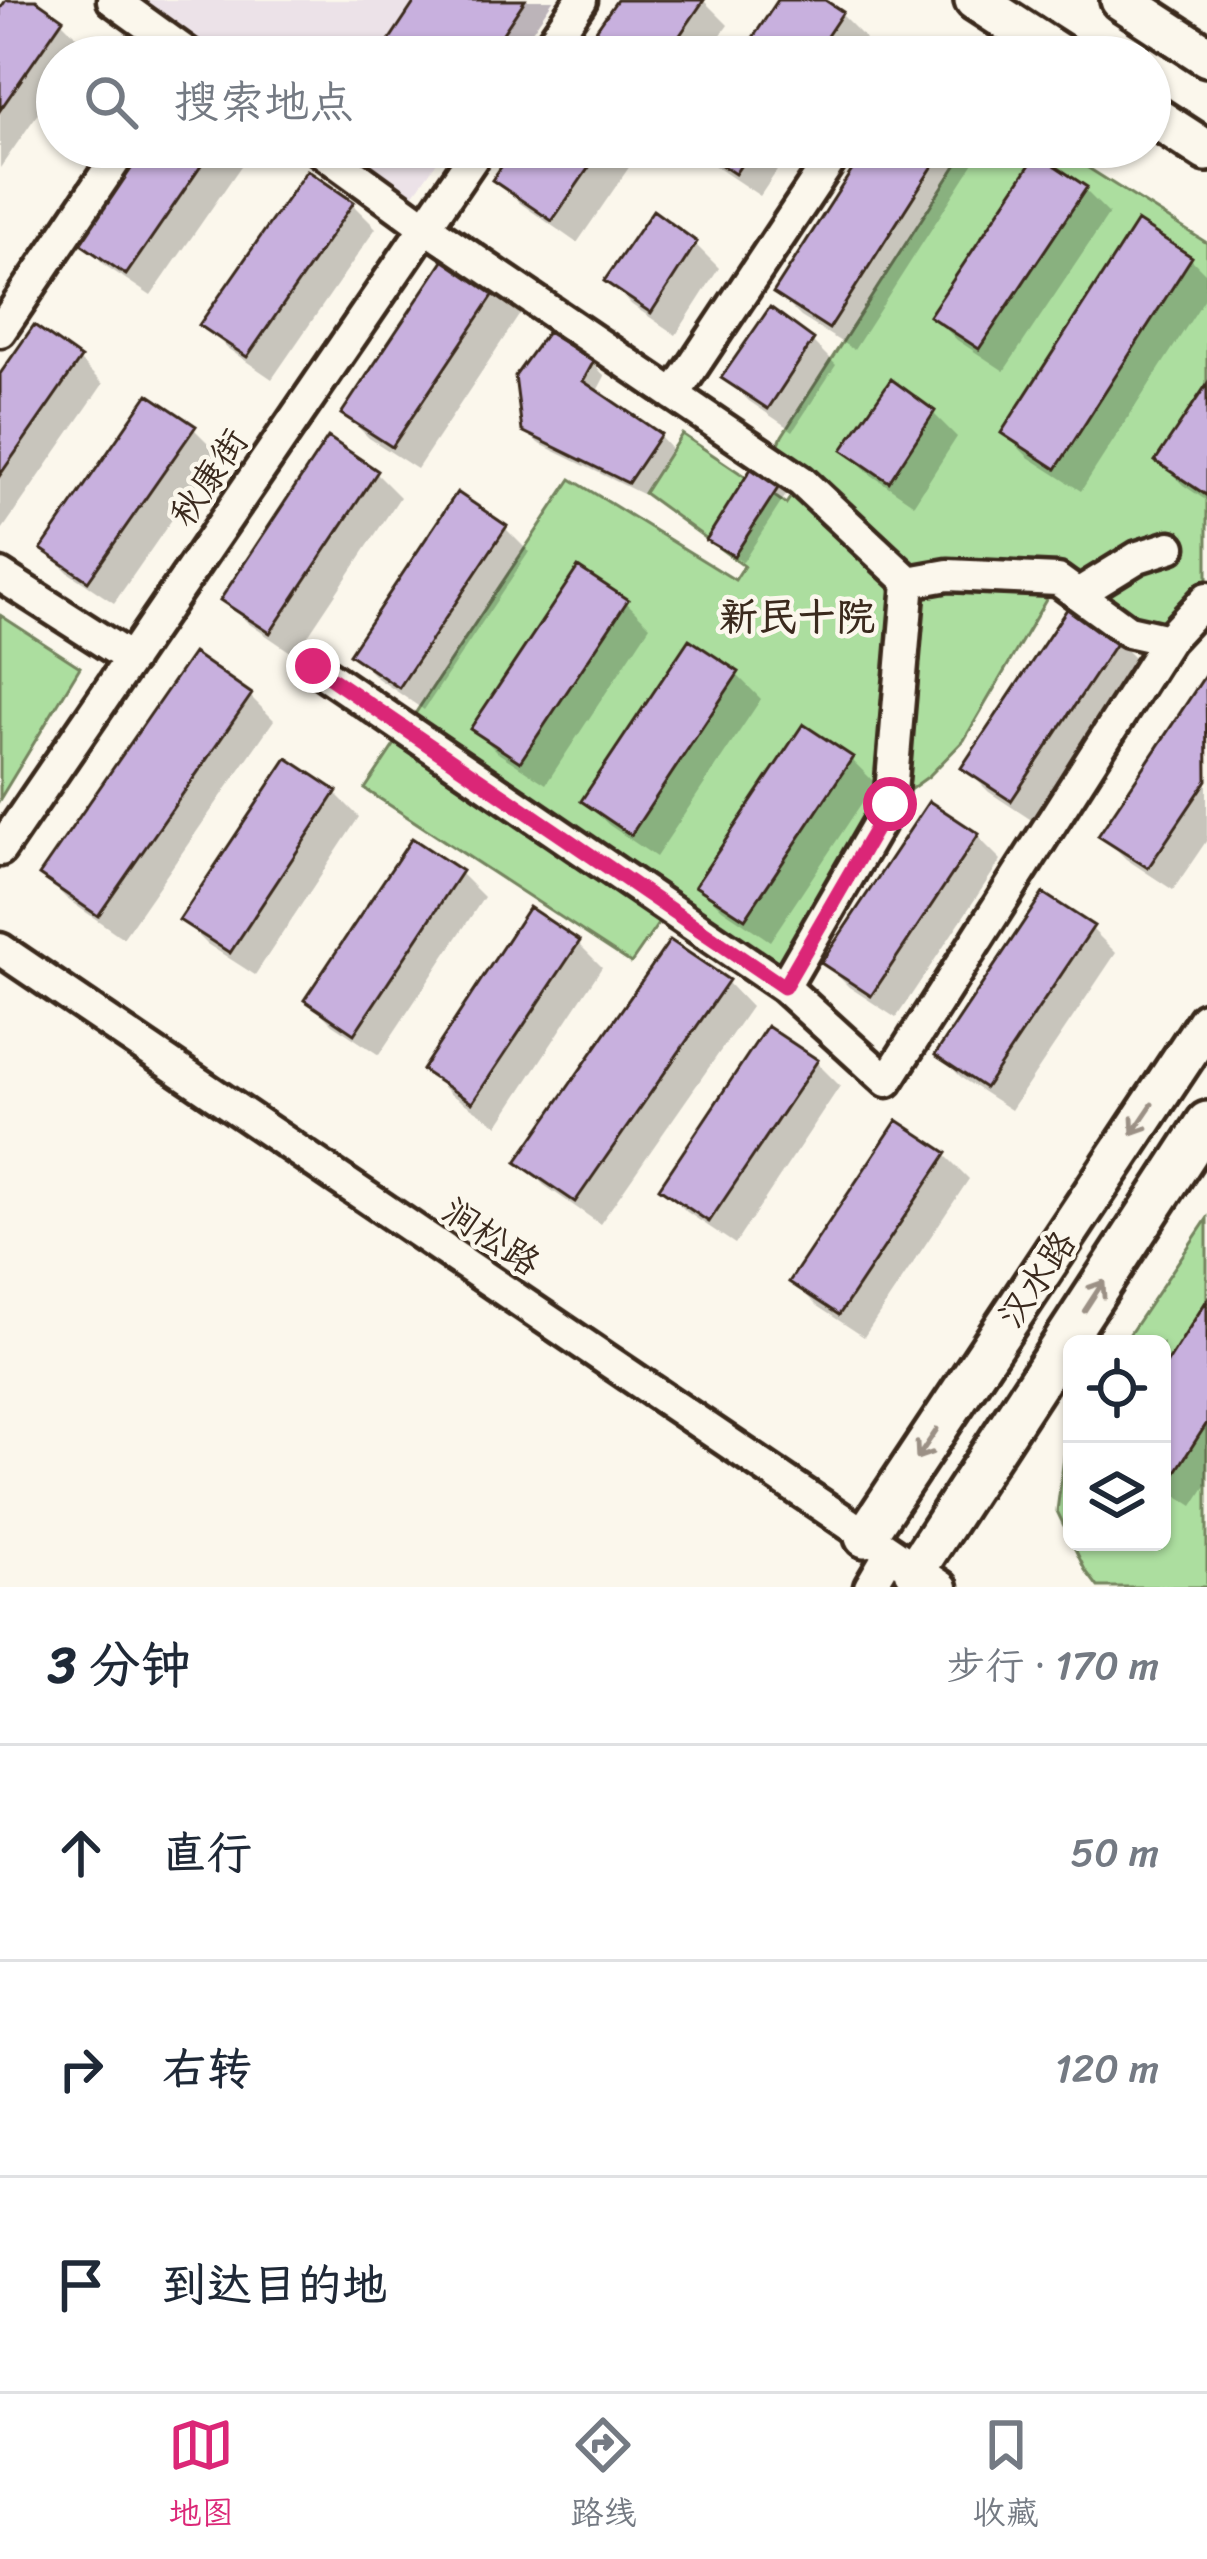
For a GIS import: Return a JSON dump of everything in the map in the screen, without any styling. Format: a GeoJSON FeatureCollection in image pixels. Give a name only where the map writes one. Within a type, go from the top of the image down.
{"type":"FeatureCollection","features":[{"type":"Feature","properties":{"kind":"main road"},"geometry":{"type":"LineString","coordinates":[[975,0],[1031,36]]}},
{"type":"Feature","properties":{"kind":"main road"},"geometry":{"type":"LineString","coordinates":[[1121,0],[1207,56]]}},
{"type":"Feature","properties":{"kind":"main road"},"geometry":{"type":"LineString","coordinates":[[1171,127],[1207,151]]}},
{"type":"Feature","properties":{"kind":"main road","name":"汉水路"},"geometry":{"type":"LineString","coordinates":[[903,1562],[1207,1022]]}},
{"type":"Feature","properties":{"kind":"main road","name":"汉水路"},"geometry":{"type":"LineString","coordinates":[[903,1562],[1207,1121]]}},
{"type":"Feature","properties":{"kind":"street"},"geometry":{"type":"LineString","coordinates":[[113,0],[161,36]]}},
{"type":"Feature","properties":{"kind":"street"},"geometry":{"type":"LineString","coordinates":[[556,36],[581,0]]}},
{"type":"Feature","properties":{"kind":"street"},"geometry":{"type":"LineString","coordinates":[[0,331],[110,168]]}},
{"type":"Feature","properties":{"kind":"street"},"geometry":{"type":"LineString","coordinates":[[345,168],[802,481],[909,582]]}},
{"type":"Feature","properties":{"kind":"street","name":"秋康街"},"geometry":{"type":"LineString","coordinates":[[0,850],[467,168]]}},
{"type":"Feature","properties":{"kind":"street"},"geometry":{"type":"LineString","coordinates":[[674,395],[825,168]]}},
{"type":"Feature","properties":{"kind":"street"},"geometry":{"type":"LineString","coordinates":[[1078,594],[1138,556],[1170,547]]}},
{"type":"Feature","properties":{"kind":"street"},"geometry":{"type":"LineString","coordinates":[[0,575],[131,659]]}},
{"type":"Feature","properties":{"kind":"street"},"geometry":{"type":"LineString","coordinates":[[909,582],[948,575],[1058,580],[1128,631],[1168,640]]}},
{"type":"Feature","properties":{"kind":"street"},"geometry":{"type":"LineString","coordinates":[[784,987],[890,804],[909,582]]}},
{"type":"Feature","properties":{"kind":"street"},"geometry":{"type":"LineString","coordinates":[[313,666],[784,987],[887,1082],[1168,640],[1207,598]]}},
{"type":"Feature","properties":{"kind":"street","name":"涧松路"},"geometry":{"type":"LineString","coordinates":[[0,949],[903,1562]]}},
{"type":"Feature","properties":{"kind":"street"},"geometry":{"type":"LineString","coordinates":[[870,1587],[903,1562]]}},
{"type":"Feature","properties":{"kind":"shaded area"},"geometry":{"type":"Polygon","coordinates":[[[137,0],[554,0],[528,36],[172,36],[137,0]]]}},
{"type":"Feature","properties":{"kind":"shaded area"},"geometry":{"type":"Polygon","coordinates":[[[345,168],[433,168],[402,210],[345,168]]]}},
{"type":"Feature","properties":{"kind":"green space"},"geometry":{"type":"Polygon","coordinates":[[[954,168],[1088,168],[1207,243],[1207,598],[1168,640],[1057,581],[964,740],[929,776],[890,804],[784,987],[669,908],[631,963],[365,789],[571,479],[735,580],[744,566],[644,493],[682,434],[786,504],[801,481],[772,461],[782,436],[954,168]]]}},
{"type":"Feature","properties":{"kind":"green space"},"geometry":{"type":"Polygon","coordinates":[[[0,615],[80,667],[0,799],[0,615]]]}},
{"type":"Feature","properties":{"kind":"green space"},"geometry":{"type":"Polygon","coordinates":[[[1207,1219],[1207,1587],[1098,1587],[1076,1551],[1171,1551],[1171,1335],[1129,1335],[1207,1219]]]}},
{"type":"Feature","properties":{"kind":"green space"},"geometry":{"type":"Polygon","coordinates":[[[1063,1465],[1063,1524],[1057,1511],[1063,1465]]]}},
{"type":"Feature","properties":{"kind":"building"},"geometry":{"type":"Polygon","coordinates":[[[6,0],[36,0],[63,19],[51,36],[36,36],[36,58],[0,110],[0,9],[6,0]]]}},
{"type":"Feature","properties":{"kind":"building"},"geometry":{"type":"Polygon","coordinates":[[[416,0],[525,0],[501,36],[392,36],[416,0]]]}},
{"type":"Feature","properties":{"kind":"building"},"geometry":{"type":"Polygon","coordinates":[[[617,0],[704,0],[679,36],[592,36],[617,0]]]}},
{"type":"Feature","properties":{"kind":"building"},"geometry":{"type":"Polygon","coordinates":[[[778,0],[825,0],[843,12],[827,36],[754,36],[778,0]]]}},
{"type":"Feature","properties":{"kind":"building"},"geometry":{"type":"Polygon","coordinates":[[[130,168],[200,168],[126,275],[78,242],[130,168]]]}},
{"type":"Feature","properties":{"kind":"building"},"geometry":{"type":"Polygon","coordinates":[[[500,168],[589,168],[552,221],[492,180],[500,168]]]}},
{"type":"Feature","properties":{"kind":"building"},"geometry":{"type":"Polygon","coordinates":[[[853,168],[932,168],[829,329],[773,293],[853,168]]]}},
{"type":"Feature","properties":{"kind":"building"},"geometry":{"type":"Polygon","coordinates":[[[1028,168],[1058,168],[1087,187],[979,349],[929,316],[1028,168]]]}},
{"type":"Feature","properties":{"kind":"building"},"geometry":{"type":"Polygon","coordinates":[[[307,170],[354,202],[247,357],[199,325],[307,170]]]}},
{"type":"Feature","properties":{"kind":"building"},"geometry":{"type":"Polygon","coordinates":[[[653,210],[697,242],[651,313],[604,281],[653,210]]]}},
{"type":"Feature","properties":{"kind":"building"},"geometry":{"type":"Polygon","coordinates":[[[1137,221],[1192,257],[1056,469],[1001,433],[1137,221]]]}},
{"type":"Feature","properties":{"kind":"building"},"geometry":{"type":"Polygon","coordinates":[[[449,252],[500,285],[392,447],[341,414],[449,252]]]}},
{"type":"Feature","properties":{"kind":"building"},"geometry":{"type":"Polygon","coordinates":[[[770,307],[814,339],[768,409],[721,378],[770,307]]]}},
{"type":"Feature","properties":{"kind":"building"},"geometry":{"type":"Polygon","coordinates":[[[34,325],[81,358],[0,475],[0,374],[34,325]]]}},
{"type":"Feature","properties":{"kind":"building"},"geometry":{"type":"Polygon","coordinates":[[[547,332],[594,361],[583,381],[661,434],[628,483],[522,431],[515,376],[547,332]]]}},
{"type":"Feature","properties":{"kind":"building"},"geometry":{"type":"Polygon","coordinates":[[[891,379],[935,411],[889,482],[842,450],[891,379]]]}},
{"type":"Feature","properties":{"kind":"building"},"geometry":{"type":"Polygon","coordinates":[[[1207,384],[1207,493],[1206,495],[1155,461],[1207,384]]]}},
{"type":"Feature","properties":{"kind":"building"},"geometry":{"type":"Polygon","coordinates":[[[148,394],[196,426],[88,581],[41,549],[148,394]]]}},
{"type":"Feature","properties":{"kind":"building"},"geometry":{"type":"Polygon","coordinates":[[[328,437],[378,471],[270,633],[220,600],[328,437]]]}},
{"type":"Feature","properties":{"kind":"building"},"geometry":{"type":"Polygon","coordinates":[[[754,464],[782,482],[734,556],[706,540],[754,464]]]}},
{"type":"Feature","properties":{"kind":"building"},"geometry":{"type":"Polygon","coordinates":[[[457,492],[507,526],[399,688],[349,654],[457,492]]]}},
{"type":"Feature","properties":{"kind":"building"},"geometry":{"type":"Polygon","coordinates":[[[578,567],[628,600],[520,762],[470,729],[578,567]]]}},
{"type":"Feature","properties":{"kind":"building"},"geometry":{"type":"Polygon","coordinates":[[[1069,606],[1119,639],[1011,801],[961,768],[1069,606]]]}},
{"type":"Feature","properties":{"kind":"building"},"geometry":{"type":"Polygon","coordinates":[[[689,639],[739,672],[631,835],[581,801],[689,639]]]}},
{"type":"Feature","properties":{"kind":"building"},"geometry":{"type":"Polygon","coordinates":[[[193,653],[252,694],[98,916],[39,875],[193,653]]]}},
{"type":"Feature","properties":{"kind":"building"},"geometry":{"type":"Polygon","coordinates":[[[1206,674],[1207,780],[1148,868],[1098,836],[1206,674]]]}},
{"type":"Feature","properties":{"kind":"building"},"geometry":{"type":"Polygon","coordinates":[[[803,724],[853,757],[745,919],[695,886],[803,724]]]}},
{"type":"Feature","properties":{"kind":"building"},"geometry":{"type":"Polygon","coordinates":[[[287,758],[337,791],[230,953],[179,920],[287,758]]]}},
{"type":"Feature","properties":{"kind":"building"},"geometry":{"type":"Polygon","coordinates":[[[929,801],[979,834],[871,996],[821,963],[929,801]]]}},
{"type":"Feature","properties":{"kind":"building"},"geometry":{"type":"Polygon","coordinates":[[[412,838],[462,871],[354,1034],[304,1000],[412,838]]]}},
{"type":"Feature","properties":{"kind":"building"},"geometry":{"type":"Polygon","coordinates":[[[1043,893],[1094,926],[985,1088],[935,1055],[1043,893]]]}},
{"type":"Feature","properties":{"kind":"building"},"geometry":{"type":"Polygon","coordinates":[[[529,907],[580,941],[472,1103],[422,1070],[529,907]]]}},
{"type":"Feature","properties":{"kind":"building"},"geometry":{"type":"Polygon","coordinates":[[[670,940],[729,980],[575,1202],[516,1162],[670,940]]]}},
{"type":"Feature","properties":{"kind":"building"},"geometry":{"type":"Polygon","coordinates":[[[767,1026],[818,1060],[709,1222],[659,1188],[767,1026]]]}},
{"type":"Feature","properties":{"kind":"building"},"geometry":{"type":"Polygon","coordinates":[[[897,1120],[947,1153],[839,1315],[789,1282],[897,1120]]]}},
{"type":"Feature","properties":{"kind":"building"},"geometry":{"type":"Polygon","coordinates":[[[1207,1300],[1207,1423],[1171,1479],[1171,1443],[1171,1357],[1207,1300]]]}},
{"type":"Feature","properties":{"kind":"district","name":"新民十院"},"geometry":{"type":"Point","coordinates":[797,616]}},
{"type":"Feature","properties":{"kind":"route"},"geometry":{"type":"LineString","coordinates":[[313,666],[784,987],[890,804]]}}]}
